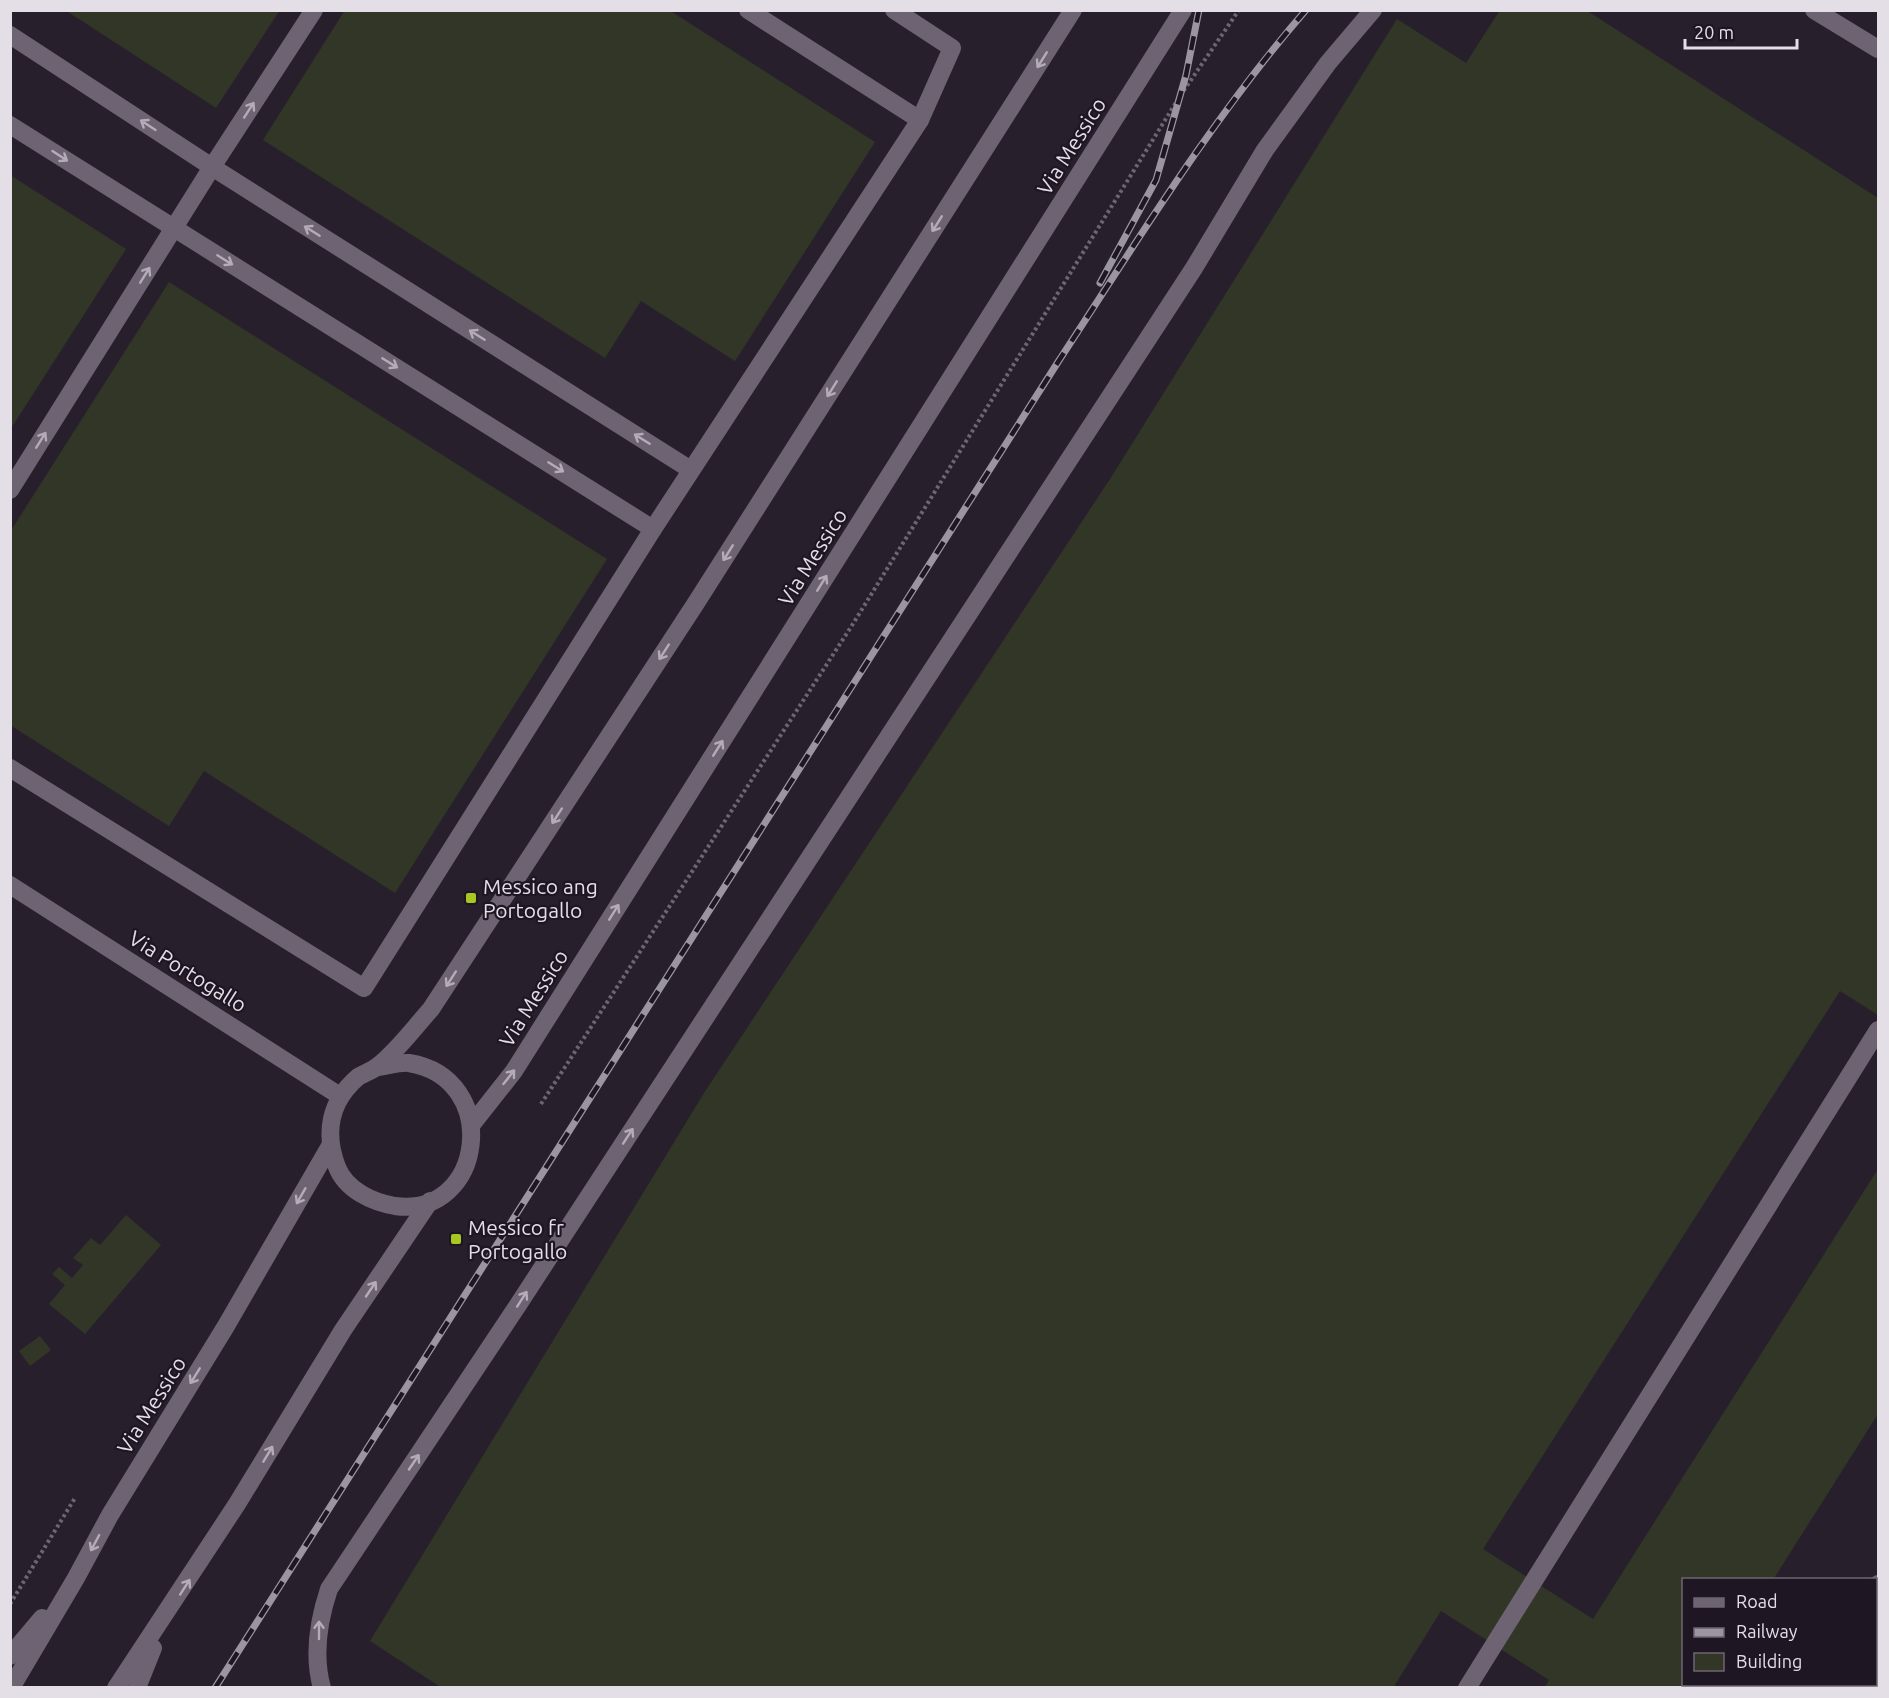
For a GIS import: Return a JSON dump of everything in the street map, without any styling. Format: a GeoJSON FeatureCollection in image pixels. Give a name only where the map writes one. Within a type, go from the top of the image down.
{"type":"FeatureCollection","features":[{"type":"Feature","properties":{"kind":"street"},"geometry":{"type":"LineString","coordinates":[[10,490],[212,167],[314,10]]}},
{"type":"Feature","properties":{"kind":"street"},"geometry":{"type":"LineString","coordinates":[[748,10],[920,120]]}},
{"type":"Feature","properties":{"kind":"street"},"geometry":{"type":"LineString","coordinates":[[10,768],[364,988],[653,529],[920,120],[952,48],[894,10]]}},
{"type":"Feature","properties":{"kind":"street","name":"Via Messico"},"geometry":{"type":"LineString","coordinates":[[378,1067],[431,1009],[696,603],[1073,10]]}},
{"type":"Feature","properties":{"kind":"street","name":"Via Messico"},"geometry":{"type":"LineString","coordinates":[[473,1123],[514,1071],[1183,10]]}},
{"type":"Feature","properties":{"kind":"street"},"geometry":{"type":"LineString","coordinates":[[322,1688],[319,1676],[320,1617],[329,1589],[525,1295],[1194,268],[1264,150],[1328,63],[1373,10]]}},
{"type":"Feature","properties":{"kind":"street"},"geometry":{"type":"LineString","coordinates":[[1814,10],[1878,49]]}},
{"type":"Feature","properties":{"kind":"street"},"geometry":{"type":"LineString","coordinates":[[10,35],[212,167],[691,470]]}},
{"type":"Feature","properties":{"kind":"street"},"geometry":{"type":"LineString","coordinates":[[10,125],[653,529]]}},
{"type":"Feature","properties":{"kind":"street","name":"Via Portogallo"},"geometry":{"type":"LineString","coordinates":[[10,885],[340,1096]]}},
{"type":"Feature","properties":{"kind":"street"},"geometry":{"type":"LineString","coordinates":[[1467,1688],[1878,1030]]}},
{"type":"Feature","properties":{"kind":"street","name":"Via Messico"},"geometry":{"type":"LineString","coordinates":[[408,1063],[438,1073],[461,1094],[473,1123],[473,1142],[469,1161],[460,1177],[446,1192],[430,1202],[404,1207],[378,1203],[355,1191],[339,1171],[330,1146],[331,1117],[340,1096],[359,1076],[378,1067],[408,1063]]}},
{"type":"Feature","properties":{"kind":"street","name":"Via Messico"},"geometry":{"type":"LineString","coordinates":[[11,1688],[110,1515],[226,1326],[330,1146]]}},
{"type":"Feature","properties":{"kind":"street","name":"Via Messico"},"geometry":{"type":"LineString","coordinates":[[116,1688],[168,1614],[343,1330],[430,1202]]}},
{"type":"Feature","properties":{"kind":"street"},"geometry":{"type":"LineString","coordinates":[[10,1656],[76,1578]]}},
{"type":"Feature","properties":{"kind":"street"},"geometry":{"type":"LineString","coordinates":[[136,1688],[168,1614]]}},
{"type":"Feature","properties":{"kind":"path"},"geometry":{"type":"LineString","coordinates":[[541,1104],[850,627],[1180,96],[1239,10]]}},
{"type":"Feature","properties":{"kind":"path"},"geometry":{"type":"LineString","coordinates":[[10,1604],[75,1498]]}},
{"type":"Feature","properties":{"kind":"building"},"geometry":{"type":"Polygon","coordinates":[[[65,10],[280,10],[216,108],[65,10]]]}},
{"type":"Feature","properties":{"kind":"building"},"geometry":{"type":"Polygon","coordinates":[[[345,10],[669,10],[875,142],[735,361],[641,301],[605,358],[263,140],[345,10]]]}},
{"type":"Feature","properties":{"kind":"building"},"geometry":{"type":"Polygon","coordinates":[[[1500,10],[1586,10],[1878,198],[1878,1015],[1840,991],[1483,1549],[1593,1619],[1878,1169],[1878,1414],[1774,1578],[1682,1578],[1682,1686],[1706,1686],[1705,1688],[1544,1688],[1549,1680],[1441,1611],[1393,1688],[442,1688],[370,1641],[704,1093],[1110,479],[1397,19],[1466,63],[1500,10]]]}},
{"type":"Feature","properties":{"kind":"building"},"geometry":{"type":"Polygon","coordinates":[[[10,175],[126,249],[10,430],[10,175]]]}},
{"type":"Feature","properties":{"kind":"building"},"geometry":{"type":"Polygon","coordinates":[[[169,282],[607,559],[395,893],[204,771],[169,826],[10,725],[10,532],[169,282]]]}},
{"type":"Feature","properties":{"kind":"building"},"geometry":{"type":"Polygon","coordinates":[[[126,1215],[161,1245],[85,1334],[49,1304],[65,1285],[52,1274],[59,1267],[72,1278],[83,1265],[73,1258],[91,1238],[100,1245],[126,1215]]]}},
{"type":"Feature","properties":{"kind":"building"},"geometry":{"type":"Polygon","coordinates":[[[40,1336],[51,1350],[30,1366],[19,1351],[40,1336]]]}},
{"type":"Feature","properties":{"kind":"railway"},"geometry":{"type":"LineString","coordinates":[[1100,283],[1156,180],[1186,75],[1199,10]]}},
{"type":"Feature","properties":{"kind":"railway"},"geometry":{"type":"LineString","coordinates":[[215,1688],[1116,272],[1207,137],[1306,10]]}},
{"type":"Feature","properties":{"kind":"place","name":"Messico ang Portogallo"},"geometry":{"type":"Point","coordinates":[471,898]}},
{"type":"Feature","properties":{"kind":"place","name":"Messico fr Portogallo"},"geometry":{"type":"Point","coordinates":[456,1239]}}]}
